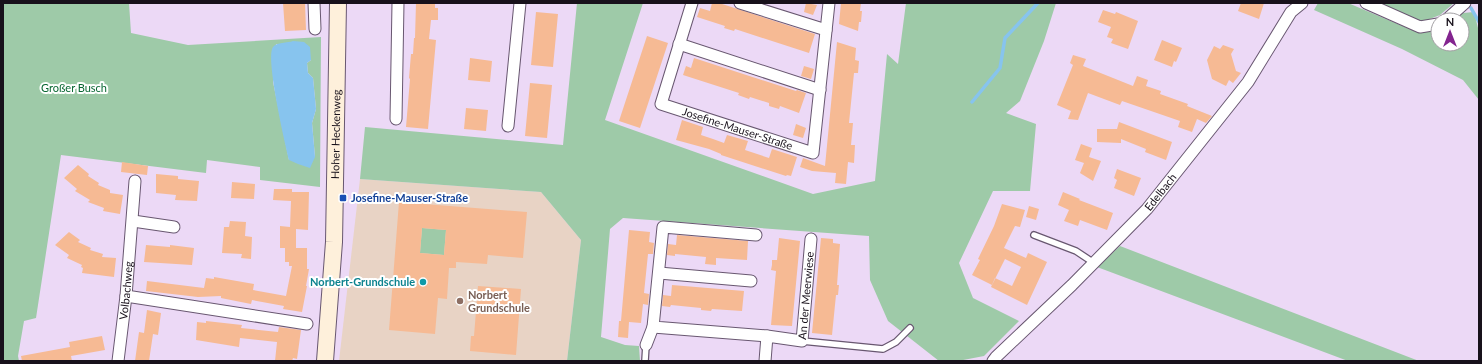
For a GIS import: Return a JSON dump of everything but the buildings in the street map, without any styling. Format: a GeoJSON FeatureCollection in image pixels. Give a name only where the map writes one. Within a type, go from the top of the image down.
{"type":"FeatureCollection","features":[{"type":"Feature","properties":{"kind":"street"},"geometry":{"type":"LineString","coordinates":[[314,3],[315,28]]}},
{"type":"Feature","properties":{"kind":"street","name":"Hoher Heckenweg"},"geometry":{"type":"LineString","coordinates":[[325,361],[334,234],[338,3]]}},
{"type":"Feature","properties":{"kind":"street"},"geometry":{"type":"LineString","coordinates":[[396,119],[398,3]]}},
{"type":"Feature","properties":{"kind":"street"},"geometry":{"type":"LineString","coordinates":[[508,126],[520,3]]}},
{"type":"Feature","properties":{"kind":"street","name":"Josefine-Mauser-Straße"},"geometry":{"type":"LineString","coordinates":[[692,3],[661,104],[813,153],[829,3]]}},
{"type":"Feature","properties":{"kind":"street"},"geometry":{"type":"LineString","coordinates":[[740,3],[826,30]]}},
{"type":"Feature","properties":{"kind":"street","name":"Edelbach"},"geometry":{"type":"LineString","coordinates":[[993,361],[1094,263],[1147,209],[1248,82],[1291,12],[1302,3]]}},
{"type":"Feature","properties":{"kind":"street"},"geometry":{"type":"LineString","coordinates":[[1366,3],[1420,27],[1430,25]]}},
{"type":"Feature","properties":{"kind":"street"},"geometry":{"type":"LineString","coordinates":[[1455,12],[1465,3]]}},
{"type":"Feature","properties":{"kind":"street"},"geometry":{"type":"LineString","coordinates":[[680,44],[820,90]]}},
{"type":"Feature","properties":{"kind":"street","name":"Volbachweg"},"geometry":{"type":"LineString","coordinates":[[118,361],[126,296],[135,181]]}},
{"type":"Feature","properties":{"kind":"street"},"geometry":{"type":"LineString","coordinates":[[133,220],[174,227]]}},
{"type":"Feature","properties":{"kind":"street"},"geometry":{"type":"LineString","coordinates":[[646,345],[653,327],[663,227],[756,235]]}},
{"type":"Feature","properties":{"kind":"street","name":"An der Meerwiese"},"geometry":{"type":"LineString","coordinates":[[653,327],[767,336],[802,341],[811,239]]}},
{"type":"Feature","properties":{"kind":"street"},"geometry":{"type":"LineString","coordinates":[[659,273],[751,281]]}},
{"type":"Feature","properties":{"kind":"street"},"geometry":{"type":"LineString","coordinates":[[126,296],[307,324]]}},
{"type":"Feature","properties":{"kind":"street"},"geometry":{"type":"LineString","coordinates":[[765,361],[767,336]]}},
{"type":"Feature","properties":{"kind":"lane"},"geometry":{"type":"LineString","coordinates":[[1034,235],[1076,251],[1094,263]]}},
{"type":"Feature","properties":{"kind":"lane"},"geometry":{"type":"LineString","coordinates":[[802,341],[883,349],[896,342],[910,328]]}},
{"type":"Feature","properties":{"kind":"lane"},"geometry":{"type":"LineString","coordinates":[[645,361],[646,345]]}},
{"type":"Feature","properties":{"kind":"shaded area","name":"Norbert Grundschule"},"geometry":{"type":"Polygon","coordinates":[[[360,179],[541,192],[581,240],[567,361],[339,361],[360,179]]]}},
{"type":"Feature","properties":{"kind":"green space","name":"Großer Busch"},"geometry":{"type":"Polygon","coordinates":[[[3,3],[129,3],[131,33],[188,45],[321,37],[320,187],[260,180],[260,167],[207,160],[206,173],[61,155],[36,318],[24,321],[18,356],[19,361],[3,361],[3,3]],[[276,44],[273,82],[289,160],[315,157],[312,123],[316,109],[313,78],[308,73],[307,63],[311,60],[282,44],[276,44]]]}},
{"type":"Feature","properties":{"kind":"green space"},"geometry":{"type":"Polygon","coordinates":[[[577,3],[643,3],[605,120],[813,194],[875,181],[887,54],[898,64],[906,3],[1056,3],[1044,41],[1020,101],[1006,113],[1036,124],[1030,191],[993,191],[959,263],[973,298],[1019,321],[984,356],[958,361],[939,361],[888,321],[870,280],[869,236],[623,218],[610,229],[601,337],[625,345],[639,346],[640,361],[567,361],[581,240],[541,192],[360,179],[365,127],[563,145],[577,3]]]}},
{"type":"Feature","properties":{"kind":"green space"},"geometry":{"type":"Polygon","coordinates":[[[1318,3],[1348,3],[1419,33],[1430,31],[1430,52],[1470,52],[1470,12],[1474,12],[1479,32],[1479,100],[1463,80],[1402,49],[1314,10],[1318,3]]]}},
{"type":"Feature","properties":{"kind":"green space"},"geometry":{"type":"Polygon","coordinates":[[[1375,3],[1454,3],[1444,12],[1430,12],[1430,19],[1422,22],[1375,3]]]}},
{"type":"Feature","properties":{"kind":"green space"},"geometry":{"type":"Polygon","coordinates":[[[422,228],[446,230],[444,255],[420,253],[422,228]]]}},
{"type":"Feature","properties":{"kind":"green space"},"geometry":{"type":"Polygon","coordinates":[[[1120,246],[1419,361],[1348,361],[1097,267],[1120,246]]]}},
{"type":"Feature","properties":{"kind":"water"},"geometry":{"type":"Polygon","coordinates":[[[293,41],[304,42],[310,47],[311,60],[307,63],[308,73],[313,78],[316,109],[312,123],[315,157],[310,168],[289,160],[273,83],[271,54],[273,47],[279,43],[293,41]]]}},
{"type":"Feature","properties":{"kind":"waterway"},"geometry":{"type":"LineString","coordinates":[[972,102],[1000,68],[1005,38],[1038,3]]}},
{"type":"Feature","properties":{"kind":"waterway","name":"Edelbach"},"geometry":{"type":"LineString","coordinates":[[1471,8],[1479,22]]}},
{"type":"Feature","properties":{"kind":"place","name":"Josefine-Mauser-Straße"},"geometry":{"type":"Point","coordinates":[343,198]}},
{"type":"Feature","properties":{"kind":"place","name":"Norbert-Grundschule"},"geometry":{"type":"Point","coordinates":[423,282]}},
{"type":"Feature","properties":{"kind":"place","name":"Norbert Grundschule"},"geometry":{"type":"Point","coordinates":[460,301]}}]}
